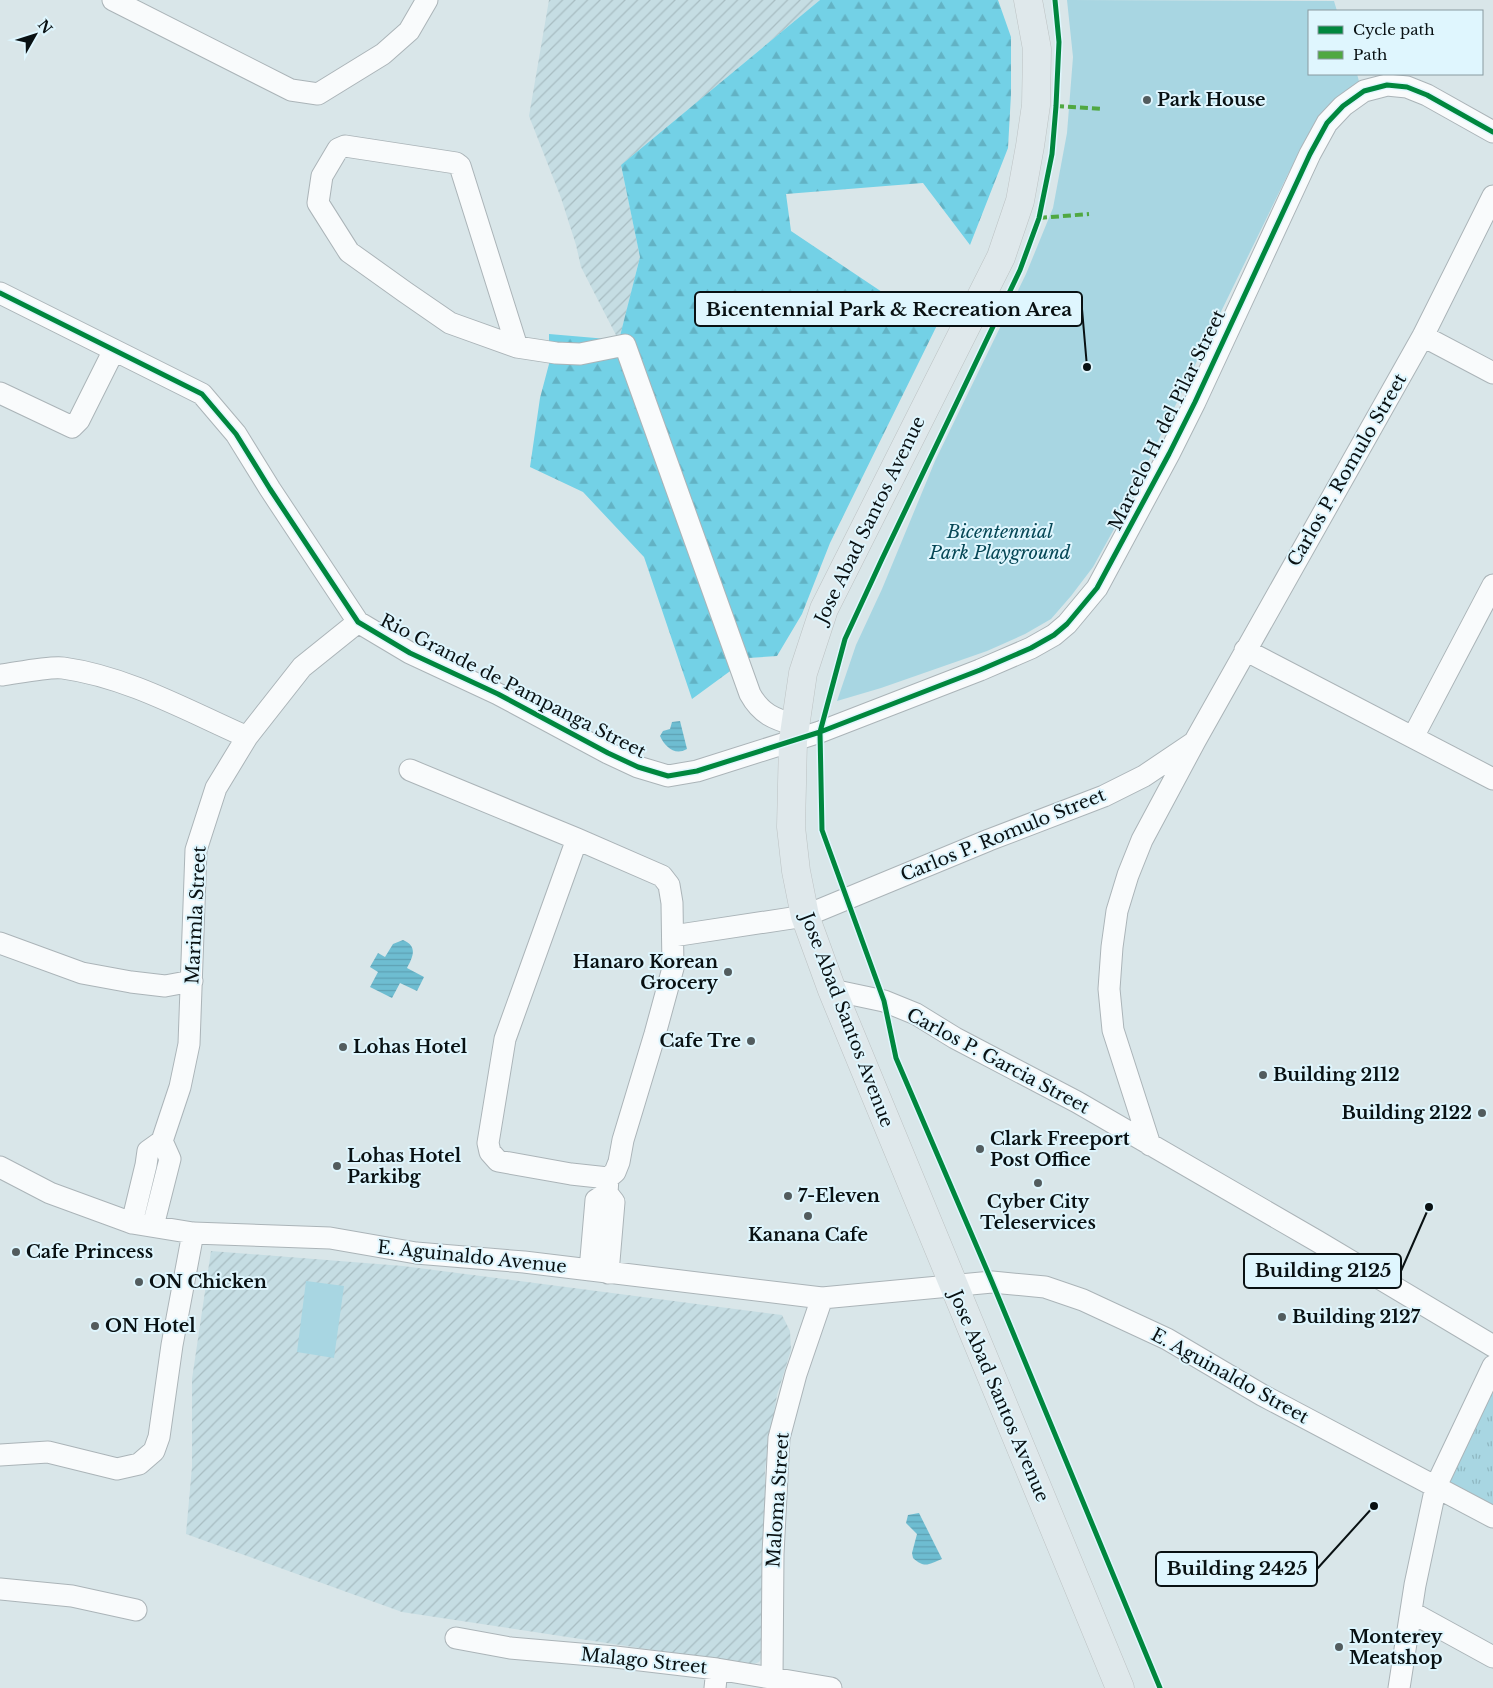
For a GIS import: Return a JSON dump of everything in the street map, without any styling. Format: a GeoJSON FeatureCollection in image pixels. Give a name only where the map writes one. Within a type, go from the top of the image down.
{"type":"FeatureCollection","features":[{"type":"Feature","properties":{"kind":"main road","name":"Jose Abad Santos Avenue"},"geometry":{"type":"LineString","coordinates":[[1028,0],[1037,50],[1036,105],[1020,201],[1001,257],[824,609],[803,673],[794,733],[791,827],[796,872],[805,916],[832,990],[1120,1688]]}},
{"type":"Feature","properties":{"kind":"street"},"geometry":{"type":"LineString","coordinates":[[113,0],[291,90],[318,94],[383,54],[409,31],[427,0]]}},
{"type":"Feature","properties":{"kind":"street","name":"Marcelo H. del Pilar Street"},"geometry":{"type":"LineString","coordinates":[[794,733],[980,670],[1031,648],[1054,635],[1078,612],[1097,588],[1145,500],[1195,402],[1310,154],[1327,123],[1343,106],[1364,90],[1387,85],[1407,87],[1427,95],[1493,132]]}},
{"type":"Feature","properties":{"kind":"street"},"geometry":{"type":"LineString","coordinates":[[517,347],[460,166],[456,163],[345,146],[338,149],[322,176],[318,203],[349,252],[450,323],[517,347],[556,353],[580,354],[625,345],[750,694],[755,703],[766,713],[794,733]]}},
{"type":"Feature","properties":{"kind":"street","name":"Carlos P. Romulo Street"},"geometry":{"type":"LineString","coordinates":[[1150,1145],[1113,1030],[1109,989],[1117,911],[1128,875],[1142,840],[1195,741],[1423,336],[1493,196]]}},
{"type":"Feature","properties":{"kind":"street","name":"Rio Grande de Pampanga Street"},"geometry":{"type":"LineString","coordinates":[[0,294],[202,394],[236,434],[358,622],[410,653],[498,694],[608,753],[638,767],[668,776],[697,772],[794,733]]}},
{"type":"Feature","properties":{"kind":"street"},"geometry":{"type":"LineString","coordinates":[[1423,336],[1493,373]]}},
{"type":"Feature","properties":{"kind":"street"},"geometry":{"type":"LineString","coordinates":[[0,393],[72,427],[79,420],[114,350]]}},
{"type":"Feature","properties":{"kind":"street"},"geometry":{"type":"LineString","coordinates":[[1413,737],[1493,585]]}},
{"type":"Feature","properties":{"kind":"street","name":"Marimla Street"},"geometry":{"type":"LineString","coordinates":[[142,1224],[148,1151],[162,1141],[180,1087],[189,1044],[196,850],[216,788],[247,737],[302,667],[358,622]]}},
{"type":"Feature","properties":{"kind":"street"},"geometry":{"type":"LineString","coordinates":[[1245,650],[1493,779]]}},
{"type":"Feature","properties":{"kind":"street"},"geometry":{"type":"LineString","coordinates":[[2,675],[61,667],[104,677],[142,690],[247,737]]}},
{"type":"Feature","properties":{"kind":"street","name":"Carlos P. Romulo Street"},"geometry":{"type":"LineString","coordinates":[[673,936],[805,916],[980,843],[1104,796],[1144,776],[1195,741]]}},
{"type":"Feature","properties":{"kind":"street"},"geometry":{"type":"LineString","coordinates":[[410,770],[662,876],[670,885],[673,968],[623,1140],[619,1162],[607,1186],[596,1200],[599,1271]]}},
{"type":"Feature","properties":{"kind":"street"},"geometry":{"type":"LineString","coordinates":[[577,839],[505,1039],[488,1143],[490,1152],[498,1161],[571,1174],[607,1186]]}},
{"type":"Feature","properties":{"kind":"street"},"geometry":{"type":"LineString","coordinates":[[0,943],[82,973],[165,986],[192,981]]}},
{"type":"Feature","properties":{"kind":"street","name":"Carlos P. Garcia Street"},"geometry":{"type":"LineString","coordinates":[[832,990],[884,1001],[916,1014],[955,1038],[1071,1099],[1493,1346]]}},
{"type":"Feature","properties":{"kind":"street","name":"E. Aguinaldo Avenue"},"geometry":{"type":"LineString","coordinates":[[0,1167],[50,1193],[142,1224],[193,1233],[330,1238],[416,1252],[599,1271],[822,1298],[954,1287]]}},
{"type":"Feature","properties":{"kind":"street"},"geometry":{"type":"LineString","coordinates":[[0,1455],[48,1452],[116,1469],[139,1464],[154,1452],[159,1437],[172,1345],[193,1233]]}},
{"type":"Feature","properties":{"kind":"street","name":"E. Aguinaldo Street"},"geometry":{"type":"LineString","coordinates":[[954,1287],[992,1282],[1024,1284],[1045,1287],[1083,1300],[1167,1339],[1262,1395],[1493,1518]]}},
{"type":"Feature","properties":{"kind":"street","name":"Maloma Street"},"geometry":{"type":"LineString","coordinates":[[772,1677],[773,1554],[779,1438],[796,1374],[822,1298]]}},
{"type":"Feature","properties":{"kind":"street"},"geometry":{"type":"LineString","coordinates":[[1399,1688],[1411,1612],[1436,1486],[1493,1366]]}},
{"type":"Feature","properties":{"kind":"street"},"geometry":{"type":"LineString","coordinates":[[0,1589],[72,1596],[136,1610]]}},
{"type":"Feature","properties":{"kind":"street"},"geometry":{"type":"LineString","coordinates":[[1411,1612],[1493,1657]]}},
{"type":"Feature","properties":{"kind":"street","name":"Malago Street"},"geometry":{"type":"LineString","coordinates":[[456,1638],[510,1648],[614,1657],[716,1679],[772,1677],[831,1688]]}},
{"type":"Feature","properties":{"kind":"shaded area"},"geometry":{"type":"Polygon","coordinates":[[[549,0],[820,0],[621,165],[640,257],[619,341],[581,267],[561,198],[529,116],[549,0]]]}},
{"type":"Feature","properties":{"kind":"shaded area"},"geometry":{"type":"Polygon","coordinates":[[[680,721],[687,749],[675,751],[665,744],[660,736],[663,731],[670,729],[672,722],[680,721]]]}},
{"type":"Feature","properties":{"kind":"shaded area"},"geometry":{"type":"Polygon","coordinates":[[[403,940],[411,945],[413,952],[407,968],[424,977],[417,991],[400,983],[392,998],[370,987],[378,972],[370,967],[378,953],[385,957],[393,944],[403,940]]]}},
{"type":"Feature","properties":{"kind":"shaded area"},"geometry":{"type":"Polygon","coordinates":[[[211,1251],[403,1266],[782,1315],[790,1331],[791,1350],[777,1395],[765,1469],[765,1642],[764,1654],[759,1662],[752,1665],[402,1612],[186,1534],[192,1467],[192,1379],[211,1251]]]}},
{"type":"Feature","properties":{"kind":"shaded area"},"geometry":{"type":"Polygon","coordinates":[[[919,1513],[942,1559],[927,1565],[921,1564],[913,1558],[912,1553],[917,1534],[906,1523],[908,1515],[919,1513]]]}},
{"type":"Feature","properties":{"kind":"green space"},"geometry":{"type":"Polygon","coordinates":[[[820,0],[998,0],[1011,37],[1011,94],[1008,148],[970,245],[923,183],[786,194],[791,231],[885,294],[945,309],[830,543],[802,614],[777,656],[748,658],[692,699],[644,557],[583,492],[530,467],[540,398],[549,364],[549,334],[619,340],[640,257],[621,165],[820,0]]]}},
{"type":"Feature","properties":{"kind":"green space","name":"Bicentennial Park Playground"},"geometry":{"type":"Polygon","coordinates":[[[1067,0],[1334,1],[1337,10],[1308,10],[1308,75],[1357,75],[1360,85],[1320,116],[1288,174],[1124,511],[1093,567],[1071,596],[1051,619],[1025,634],[987,651],[881,688],[837,701],[856,645],[882,589],[935,461],[1026,274],[1053,208],[1067,133],[1073,57],[1067,0]]]}},
{"type":"Feature","properties":{"kind":"green space"},"geometry":{"type":"Polygon","coordinates":[[[306,1281],[344,1286],[334,1358],[297,1352],[306,1281]]]}},
{"type":"Feature","properties":{"kind":"green space"},"geometry":{"type":"Polygon","coordinates":[[[1493,1387],[1493,1509],[1441,1481],[1493,1387]]]}},
{"type":"Feature","properties":{"kind":"marked path"},"geometry":{"type":"LineString","coordinates":[[1056,106],[1102,109]]}},
{"type":"Feature","properties":{"kind":"marked path"},"geometry":{"type":"LineString","coordinates":[[1039,218],[1089,214]]}},
{"type":"Feature","properties":{"kind":"cycle path"},"geometry":{"type":"LineString","coordinates":[[1055,0],[1059,42],[1056,106],[1052,154],[1039,218],[1020,270],[845,639],[820,732],[822,830],[884,1001],[896,1058],[992,1282],[1160,1688]]}},
{"type":"Feature","properties":{"kind":"cycle path"},"geometry":{"type":"LineString","coordinates":[[0,293],[202,394],[236,434],[358,622],[410,653],[498,694],[608,753],[638,767],[668,776],[697,771],[820,732],[980,670],[1031,648],[1054,635],[1067,624],[1097,588],[1169,454],[1310,154],[1327,123],[1343,106],[1364,91],[1387,85],[1407,87],[1427,95],[1493,132]]}},
{"type":"Feature","properties":{"kind":"place","name":"Park House"},"geometry":{"type":"Point","coordinates":[1147,100]}},
{"type":"Feature","properties":{"kind":"place","name":"Bicentennial Park & Recreation Area"},"geometry":{"type":"Point","coordinates":[1087,367]}},
{"type":"Feature","properties":{"kind":"place","name":"Hanaro Korean Grocery"},"geometry":{"type":"Point","coordinates":[728,972]}},
{"type":"Feature","properties":{"kind":"place","name":"Cafe Tre"},"geometry":{"type":"Point","coordinates":[751,1041]}},
{"type":"Feature","properties":{"kind":"place","name":"Lohas Hotel"},"geometry":{"type":"Point","coordinates":[343,1047]}},
{"type":"Feature","properties":{"kind":"place","name":"Building 2112"},"geometry":{"type":"Point","coordinates":[1263,1075]}},
{"type":"Feature","properties":{"kind":"place","name":"Building 2122"},"geometry":{"type":"Point","coordinates":[1482,1113]}},
{"type":"Feature","properties":{"kind":"place","name":"Clark Freeport Post Office"},"geometry":{"type":"Point","coordinates":[980,1149]}},
{"type":"Feature","properties":{"kind":"place","name":"Lohas Hotel Parkibg"},"geometry":{"type":"Point","coordinates":[337,1166]}},
{"type":"Feature","properties":{"kind":"place","name":"Cyber City Teleservices"},"geometry":{"type":"Point","coordinates":[1038,1183]}},
{"type":"Feature","properties":{"kind":"place","name":"7-Eleven"},"geometry":{"type":"Point","coordinates":[788,1196]}},
{"type":"Feature","properties":{"kind":"place","name":"Building 2125"},"geometry":{"type":"Point","coordinates":[1429,1207]}},
{"type":"Feature","properties":{"kind":"place","name":"Kanana Cafe"},"geometry":{"type":"Point","coordinates":[808,1216]}},
{"type":"Feature","properties":{"kind":"place","name":"Cafe Princess"},"geometry":{"type":"Point","coordinates":[16,1252]}},
{"type":"Feature","properties":{"kind":"place","name":"ON Chicken"},"geometry":{"type":"Point","coordinates":[139,1282]}},
{"type":"Feature","properties":{"kind":"place","name":"Building 2127"},"geometry":{"type":"Point","coordinates":[1282,1317]}},
{"type":"Feature","properties":{"kind":"place","name":"ON Hotel"},"geometry":{"type":"Point","coordinates":[95,1326]}},
{"type":"Feature","properties":{"kind":"place","name":"Building 2425"},"geometry":{"type":"Point","coordinates":[1374,1506]}},
{"type":"Feature","properties":{"kind":"place","name":"Monterey Meatshop"},"geometry":{"type":"Point","coordinates":[1339,1647]}}]}
